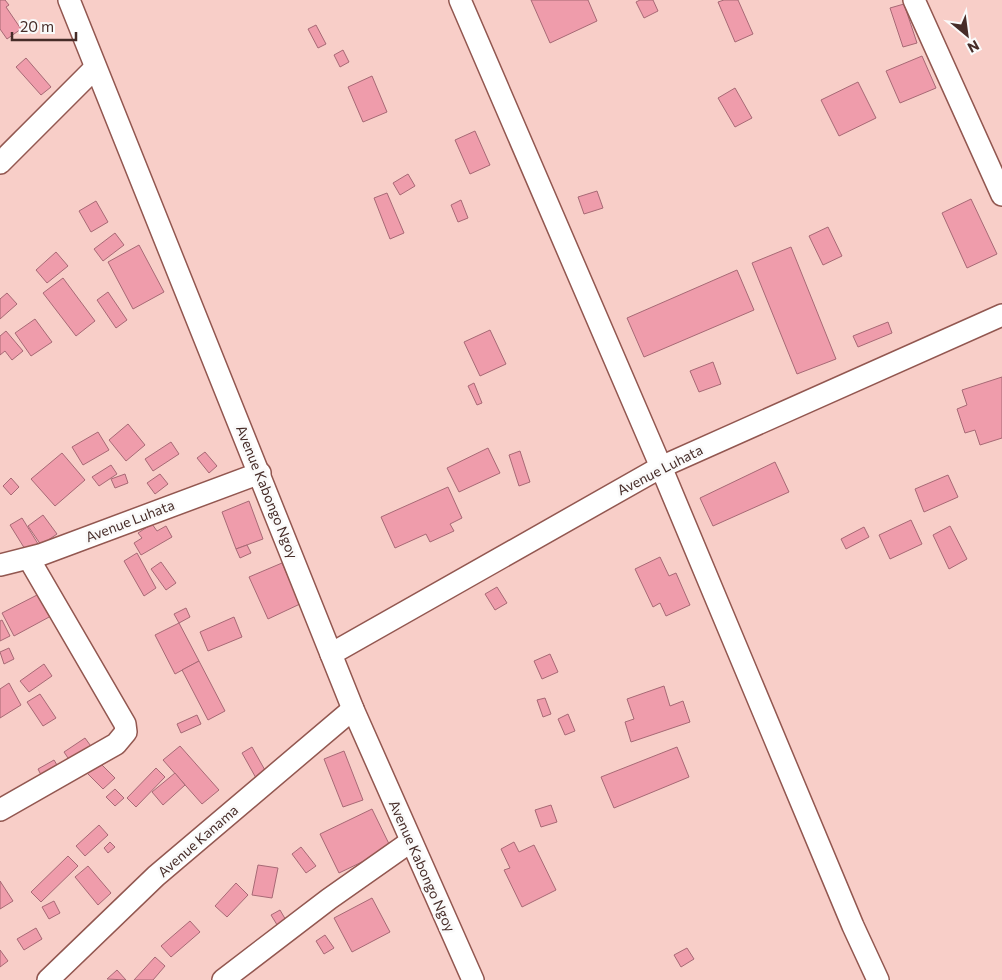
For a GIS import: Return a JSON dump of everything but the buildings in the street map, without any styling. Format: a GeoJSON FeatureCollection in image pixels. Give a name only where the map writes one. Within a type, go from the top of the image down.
{"type":"FeatureCollection","features":[{"type":"Feature","properties":{"kind":"street","name":"Avenue Kabongo Ngoy"},"geometry":{"type":"LineString","coordinates":[[69,0],[353,708],[410,842],[473,980]]}},
{"type":"Feature","properties":{"kind":"street"},"geometry":{"type":"LineString","coordinates":[[460,0],[661,467],[849,917],[878,980]]}},
{"type":"Feature","properties":{"kind":"street"},"geometry":{"type":"LineString","coordinates":[[914,0],[1002,195]]}},
{"type":"Feature","properties":{"kind":"street"},"geometry":{"type":"LineString","coordinates":[[0,163],[95,68]]}},
{"type":"Feature","properties":{"kind":"street","name":"Avenue Luhata"},"geometry":{"type":"LineString","coordinates":[[332,654],[661,467],[1002,315]]}},
{"type":"Feature","properties":{"kind":"street","name":"Avenue Luhata"},"geometry":{"type":"LineString","coordinates":[[0,565],[29,559],[260,473]]}},
{"type":"Feature","properties":{"kind":"street"},"geometry":{"type":"LineString","coordinates":[[0,810],[116,744],[126,732],[125,724],[29,559]]}},
{"type":"Feature","properties":{"kind":"street","name":"Avenue Kanama"},"geometry":{"type":"LineString","coordinates":[[48,980],[156,876],[353,708]]}},
{"type":"Feature","properties":{"kind":"street"},"geometry":{"type":"LineString","coordinates":[[223,980],[329,899],[410,842]]}}]}
